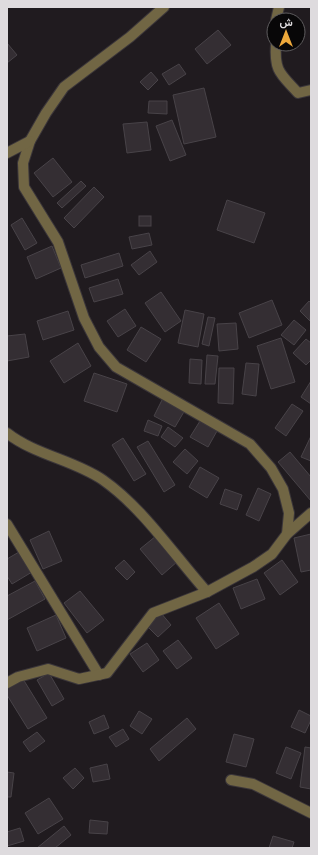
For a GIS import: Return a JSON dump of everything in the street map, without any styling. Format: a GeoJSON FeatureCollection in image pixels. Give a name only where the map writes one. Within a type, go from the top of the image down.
{"type":"FeatureCollection","features":[{"type":"Feature","properties":{"kind":"street"},"geometry":{"type":"LineString","coordinates":[[164,7],[130,37],[64,87],[46,113],[30,141],[23,163],[24,187],[58,242],[84,318],[99,347],[116,367],[250,444],[271,468],[284,490],[289,513],[287,534]]}},
{"type":"Feature","properties":{"kind":"street"},"geometry":{"type":"LineString","coordinates":[[276,52],[277,68],[282,76],[298,93],[311,90]]}},
{"type":"Feature","properties":{"kind":"street"},"geometry":{"type":"LineString","coordinates":[[7,153],[30,141]]}},
{"type":"Feature","properties":{"kind":"street"},"geometry":{"type":"LineString","coordinates":[[7,433],[44,454],[102,479],[125,498],[162,538],[181,563],[207,592]]}},
{"type":"Feature","properties":{"kind":"street"},"geometry":{"type":"LineString","coordinates":[[7,683],[18,676],[48,669],[79,679],[108,673],[153,613],[207,592],[253,567],[272,554],[287,534],[311,513]]}},
{"type":"Feature","properties":{"kind":"street"},"geometry":{"type":"LineString","coordinates":[[7,524],[99,675]]}},
{"type":"Feature","properties":{"kind":"street"},"geometry":{"type":"LineString","coordinates":[[231,780],[253,784],[311,813]]}},
{"type":"Feature","properties":{"kind":"building"},"geometry":{"type":"Polygon","coordinates":[[[218,30],[231,45],[207,64],[195,49],[218,30]]]}},
{"type":"Feature","properties":{"kind":"building"},"geometry":{"type":"Polygon","coordinates":[[[7,43],[17,55],[7,63],[7,43]]]}},
{"type":"Feature","properties":{"kind":"building"},"geometry":{"type":"Polygon","coordinates":[[[179,64],[186,74],[169,85],[162,74],[179,64]]]}},
{"type":"Feature","properties":{"kind":"building"},"geometry":{"type":"Polygon","coordinates":[[[151,72],[158,80],[148,90],[140,82],[151,72]]]}},
{"type":"Feature","properties":{"kind":"building"},"geometry":{"type":"Polygon","coordinates":[[[204,88],[216,137],[184,144],[173,95],[204,88]]]}},
{"type":"Feature","properties":{"kind":"building"},"geometry":{"type":"Polygon","coordinates":[[[149,101],[167,101],[167,114],[148,113],[149,101]]]}},
{"type":"Feature","properties":{"kind":"building"},"geometry":{"type":"Polygon","coordinates":[[[172,120],[186,155],[170,161],[156,126],[172,120]]]}},
{"type":"Feature","properties":{"kind":"building"},"geometry":{"type":"Polygon","coordinates":[[[147,122],[151,150],[127,153],[123,124],[147,122]]]}},
{"type":"Feature","properties":{"kind":"building"},"geometry":{"type":"Polygon","coordinates":[[[53,158],[72,182],[53,197],[34,173],[53,158]]]}},
{"type":"Feature","properties":{"kind":"building"},"geometry":{"type":"Polygon","coordinates":[[[81,181],[86,186],[62,208],[57,203],[81,181]]]}},
{"type":"Feature","properties":{"kind":"building"},"geometry":{"type":"Polygon","coordinates":[[[94,187],[104,197],[74,228],[64,218],[94,187]]]}},
{"type":"Feature","properties":{"kind":"building"},"geometry":{"type":"Polygon","coordinates":[[[227,200],[265,213],[254,243],[217,230],[227,200]]]}},
{"type":"Feature","properties":{"kind":"building"},"geometry":{"type":"Polygon","coordinates":[[[139,216],[151,216],[151,226],[139,226],[139,216]]]}},
{"type":"Feature","properties":{"kind":"building"},"geometry":{"type":"Polygon","coordinates":[[[22,218],[37,243],[25,250],[11,225],[22,218]]]}},
{"type":"Feature","properties":{"kind":"building"},"geometry":{"type":"Polygon","coordinates":[[[149,233],[152,245],[132,249],[129,237],[149,233]]]}},
{"type":"Feature","properties":{"kind":"building"},"geometry":{"type":"Polygon","coordinates":[[[52,246],[61,268],[36,279],[27,257],[52,246]]]}},
{"type":"Feature","properties":{"kind":"building"},"geometry":{"type":"Polygon","coordinates":[[[150,251],[157,262],[139,275],[131,265],[150,251]]]}},
{"type":"Feature","properties":{"kind":"building"},"geometry":{"type":"Polygon","coordinates":[[[119,253],[123,266],[85,278],[81,265],[119,253]]]}},
{"type":"Feature","properties":{"kind":"building"},"geometry":{"type":"Polygon","coordinates":[[[118,279],[123,294],[94,302],[89,288],[118,279]]]}},
{"type":"Feature","properties":{"kind":"building"},"geometry":{"type":"Polygon","coordinates":[[[161,292],[181,321],[165,332],[145,303],[161,292]]]}},
{"type":"Feature","properties":{"kind":"building"},"geometry":{"type":"Polygon","coordinates":[[[272,300],[282,325],[249,338],[239,313],[272,300]]]}},
{"type":"Feature","properties":{"kind":"building"},"geometry":{"type":"Polygon","coordinates":[[[309,301],[311,303],[310,321],[300,311],[309,301]]]}},
{"type":"Feature","properties":{"kind":"building"},"geometry":{"type":"Polygon","coordinates":[[[125,309],[136,326],[118,337],[107,321],[125,309]]]}},
{"type":"Feature","properties":{"kind":"building"},"geometry":{"type":"Polygon","coordinates":[[[185,310],[204,314],[198,347],[178,343],[185,310]]]}},
{"type":"Feature","properties":{"kind":"building"},"geometry":{"type":"Polygon","coordinates":[[[68,311],[74,330],[43,340],[37,321],[68,311]]]}},
{"type":"Feature","properties":{"kind":"building"},"geometry":{"type":"Polygon","coordinates":[[[208,317],[215,318],[209,346],[202,344],[208,317]]]}},
{"type":"Feature","properties":{"kind":"building"},"geometry":{"type":"Polygon","coordinates":[[[294,320],[306,330],[294,345],[281,335],[294,320]]]}},
{"type":"Feature","properties":{"kind":"building"},"geometry":{"type":"Polygon","coordinates":[[[236,323],[238,349],[219,351],[217,324],[236,323]]]}},
{"type":"Feature","properties":{"kind":"building"},"geometry":{"type":"Polygon","coordinates":[[[141,327],[161,339],[146,362],[127,350],[141,327]]]}},
{"type":"Feature","properties":{"kind":"building"},"geometry":{"type":"Polygon","coordinates":[[[25,334],[29,357],[7,361],[7,336],[25,334]]]}},
{"type":"Feature","properties":{"kind":"building"},"geometry":{"type":"Polygon","coordinates":[[[281,338],[295,382],[271,389],[257,346],[281,338]]]}},
{"type":"Feature","properties":{"kind":"building"},"geometry":{"type":"Polygon","coordinates":[[[306,339],[311,343],[311,360],[306,365],[293,353],[306,339]]]}},
{"type":"Feature","properties":{"kind":"building"},"geometry":{"type":"Polygon","coordinates":[[[78,343],[91,366],[64,383],[50,361],[78,343]]]}},
{"type":"Feature","properties":{"kind":"building"},"geometry":{"type":"Polygon","coordinates":[[[207,355],[218,356],[215,384],[205,384],[207,355]]]}},
{"type":"Feature","properties":{"kind":"building"},"geometry":{"type":"Polygon","coordinates":[[[190,359],[202,360],[201,384],[189,383],[190,359]]]}},
{"type":"Feature","properties":{"kind":"building"},"geometry":{"type":"Polygon","coordinates":[[[246,363],[259,364],[256,396],[242,394],[246,363]]]}},
{"type":"Feature","properties":{"kind":"building"},"geometry":{"type":"Polygon","coordinates":[[[219,368],[234,368],[233,404],[218,403],[219,368]]]}},
{"type":"Feature","properties":{"kind":"building"},"geometry":{"type":"Polygon","coordinates":[[[94,373],[127,384],[117,412],[84,401],[94,373]]]}},
{"type":"Feature","properties":{"kind":"building"},"geometry":{"type":"Polygon","coordinates":[[[311,381],[311,404],[301,397],[311,381]]]}},
{"type":"Feature","properties":{"kind":"building"},"geometry":{"type":"Polygon","coordinates":[[[163,398],[185,410],[175,427],[154,416],[163,398]]]}},
{"type":"Feature","properties":{"kind":"building"},"geometry":{"type":"Polygon","coordinates":[[[292,404],[303,411],[286,436],[275,428],[292,404]]]}},
{"type":"Feature","properties":{"kind":"building"},"geometry":{"type":"Polygon","coordinates":[[[148,420],[162,426],[158,436],[144,431],[148,420]]]}},
{"type":"Feature","properties":{"kind":"building"},"geometry":{"type":"Polygon","coordinates":[[[200,421],[217,431],[208,447],[190,437],[200,421]]]}},
{"type":"Feature","properties":{"kind":"building"},"geometry":{"type":"Polygon","coordinates":[[[168,427],[183,438],[175,447],[161,437],[168,427]]]}},
{"type":"Feature","properties":{"kind":"building"},"geometry":{"type":"Polygon","coordinates":[[[311,436],[311,461],[301,457],[311,436]]]}},
{"type":"Feature","properties":{"kind":"building"},"geometry":{"type":"Polygon","coordinates":[[[123,438],[146,474],[134,481],[112,445],[123,438]]]}},
{"type":"Feature","properties":{"kind":"building"},"geometry":{"type":"Polygon","coordinates":[[[148,441],[175,485],[164,492],[137,447],[148,441]]]}},
{"type":"Feature","properties":{"kind":"building"},"geometry":{"type":"Polygon","coordinates":[[[185,449],[198,461],[187,474],[173,462],[185,449]]]}},
{"type":"Feature","properties":{"kind":"building"},"geometry":{"type":"Polygon","coordinates":[[[290,452],[311,477],[311,501],[278,462],[290,452]]]}},
{"type":"Feature","properties":{"kind":"building"},"geometry":{"type":"Polygon","coordinates":[[[200,467],[219,478],[207,498],[189,487],[200,467]]]}},
{"type":"Feature","properties":{"kind":"building"},"geometry":{"type":"Polygon","coordinates":[[[258,488],[271,494],[259,521],[246,515],[258,488]]]}},
{"type":"Feature","properties":{"kind":"building"},"geometry":{"type":"Polygon","coordinates":[[[225,489],[242,495],[237,510],[220,504],[225,489]]]}},
{"type":"Feature","properties":{"kind":"building"},"geometry":{"type":"Polygon","coordinates":[[[49,531],[62,561],[43,569],[30,540],[49,531]]]}},
{"type":"Feature","properties":{"kind":"building"},"geometry":{"type":"Polygon","coordinates":[[[311,534],[311,570],[301,572],[294,538],[311,534]]]}},
{"type":"Feature","properties":{"kind":"building"},"geometry":{"type":"Polygon","coordinates":[[[156,536],[178,561],[162,575],[140,549],[156,536]]]}},
{"type":"Feature","properties":{"kind":"building"},"geometry":{"type":"Polygon","coordinates":[[[19,552],[32,572],[12,584],[7,576],[7,559],[19,552]]]}},
{"type":"Feature","properties":{"kind":"building"},"geometry":{"type":"Polygon","coordinates":[[[124,560],[135,572],[127,580],[115,568],[124,560]]]}},
{"type":"Feature","properties":{"kind":"building"},"geometry":{"type":"Polygon","coordinates":[[[282,560],[298,582],[280,595],[264,573],[282,560]]]}},
{"type":"Feature","properties":{"kind":"building"},"geometry":{"type":"Polygon","coordinates":[[[257,579],[265,599],[241,609],[233,588],[257,579]]]}},
{"type":"Feature","properties":{"kind":"building"},"geometry":{"type":"Polygon","coordinates":[[[35,581],[45,599],[7,620],[7,596],[35,581]]]}},
{"type":"Feature","properties":{"kind":"building"},"geometry":{"type":"Polygon","coordinates":[[[80,591],[104,620],[87,633],[64,603],[80,591]]]}},
{"type":"Feature","properties":{"kind":"building"},"geometry":{"type":"Polygon","coordinates":[[[219,603],[239,634],[216,649],[196,618],[219,603]]]}},
{"type":"Feature","properties":{"kind":"building"},"geometry":{"type":"Polygon","coordinates":[[[161,613],[171,625],[158,637],[146,625],[161,613]]]}},
{"type":"Feature","properties":{"kind":"building"},"geometry":{"type":"Polygon","coordinates":[[[56,615],[66,638],[37,651],[27,628],[56,615]]]}},
{"type":"Feature","properties":{"kind":"building"},"geometry":{"type":"Polygon","coordinates":[[[178,640],[192,658],[177,669],[163,651],[178,640]]]}},
{"type":"Feature","properties":{"kind":"building"},"geometry":{"type":"Polygon","coordinates":[[[147,643],[159,660],[143,672],[130,654],[147,643]]]}},
{"type":"Feature","properties":{"kind":"building"},"geometry":{"type":"Polygon","coordinates":[[[49,673],[64,699],[52,706],[37,680],[49,673]]]}},
{"type":"Feature","properties":{"kind":"building"},"geometry":{"type":"Polygon","coordinates":[[[23,679],[47,718],[28,729],[7,695],[7,689],[23,679]]]}},
{"type":"Feature","properties":{"kind":"building"},"geometry":{"type":"Polygon","coordinates":[[[299,710],[311,716],[311,720],[305,733],[291,727],[299,710]]]}},
{"type":"Feature","properties":{"kind":"building"},"geometry":{"type":"Polygon","coordinates":[[[139,711],[152,719],[142,734],[130,726],[139,711]]]}},
{"type":"Feature","properties":{"kind":"building"},"geometry":{"type":"Polygon","coordinates":[[[104,715],[109,728],[94,734],[89,722],[104,715]]]}},
{"type":"Feature","properties":{"kind":"building"},"geometry":{"type":"Polygon","coordinates":[[[187,718],[196,729],[159,761],[150,749],[187,718]]]}},
{"type":"Feature","properties":{"kind":"building"},"geometry":{"type":"Polygon","coordinates":[[[123,729],[129,739],[116,747],[109,737],[123,729]]]}},
{"type":"Feature","properties":{"kind":"building"},"geometry":{"type":"Polygon","coordinates":[[[37,732],[45,741],[30,752],[23,742],[37,732]]]}},
{"type":"Feature","properties":{"kind":"building"},"geometry":{"type":"Polygon","coordinates":[[[234,734],[254,739],[246,767],[226,762],[234,734]]]}},
{"type":"Feature","properties":{"kind":"building"},"geometry":{"type":"Polygon","coordinates":[[[286,747],[301,753],[291,779],[276,773],[286,747]]]}},
{"type":"Feature","properties":{"kind":"building"},"geometry":{"type":"Polygon","coordinates":[[[305,747],[311,748],[311,789],[300,787],[305,747]]]}},
{"type":"Feature","properties":{"kind":"building"},"geometry":{"type":"Polygon","coordinates":[[[107,764],[110,779],[93,782],[90,768],[107,764]]]}},
{"type":"Feature","properties":{"kind":"building"},"geometry":{"type":"Polygon","coordinates":[[[75,768],[84,778],[73,789],[63,778],[75,768]]]}},
{"type":"Feature","properties":{"kind":"building"},"geometry":{"type":"Polygon","coordinates":[[[7,772],[14,773],[11,797],[7,797],[7,772]]]}},
{"type":"Feature","properties":{"kind":"building"},"geometry":{"type":"Polygon","coordinates":[[[49,798],[63,819],[38,834],[25,813],[49,798]]]}},
{"type":"Feature","properties":{"kind":"building"},"geometry":{"type":"Polygon","coordinates":[[[90,820],[108,822],[107,834],[89,833],[90,820]]]}},
{"type":"Feature","properties":{"kind":"building"},"geometry":{"type":"Polygon","coordinates":[[[64,826],[71,835],[55,848],[37,848],[64,826]]]}},
{"type":"Feature","properties":{"kind":"building"},"geometry":{"type":"Polygon","coordinates":[[[20,828],[24,841],[7,846],[7,832],[20,828]]]}},
{"type":"Feature","properties":{"kind":"building"},"geometry":{"type":"Polygon","coordinates":[[[273,836],[294,842],[292,848],[269,848],[273,836]]]}}]}
